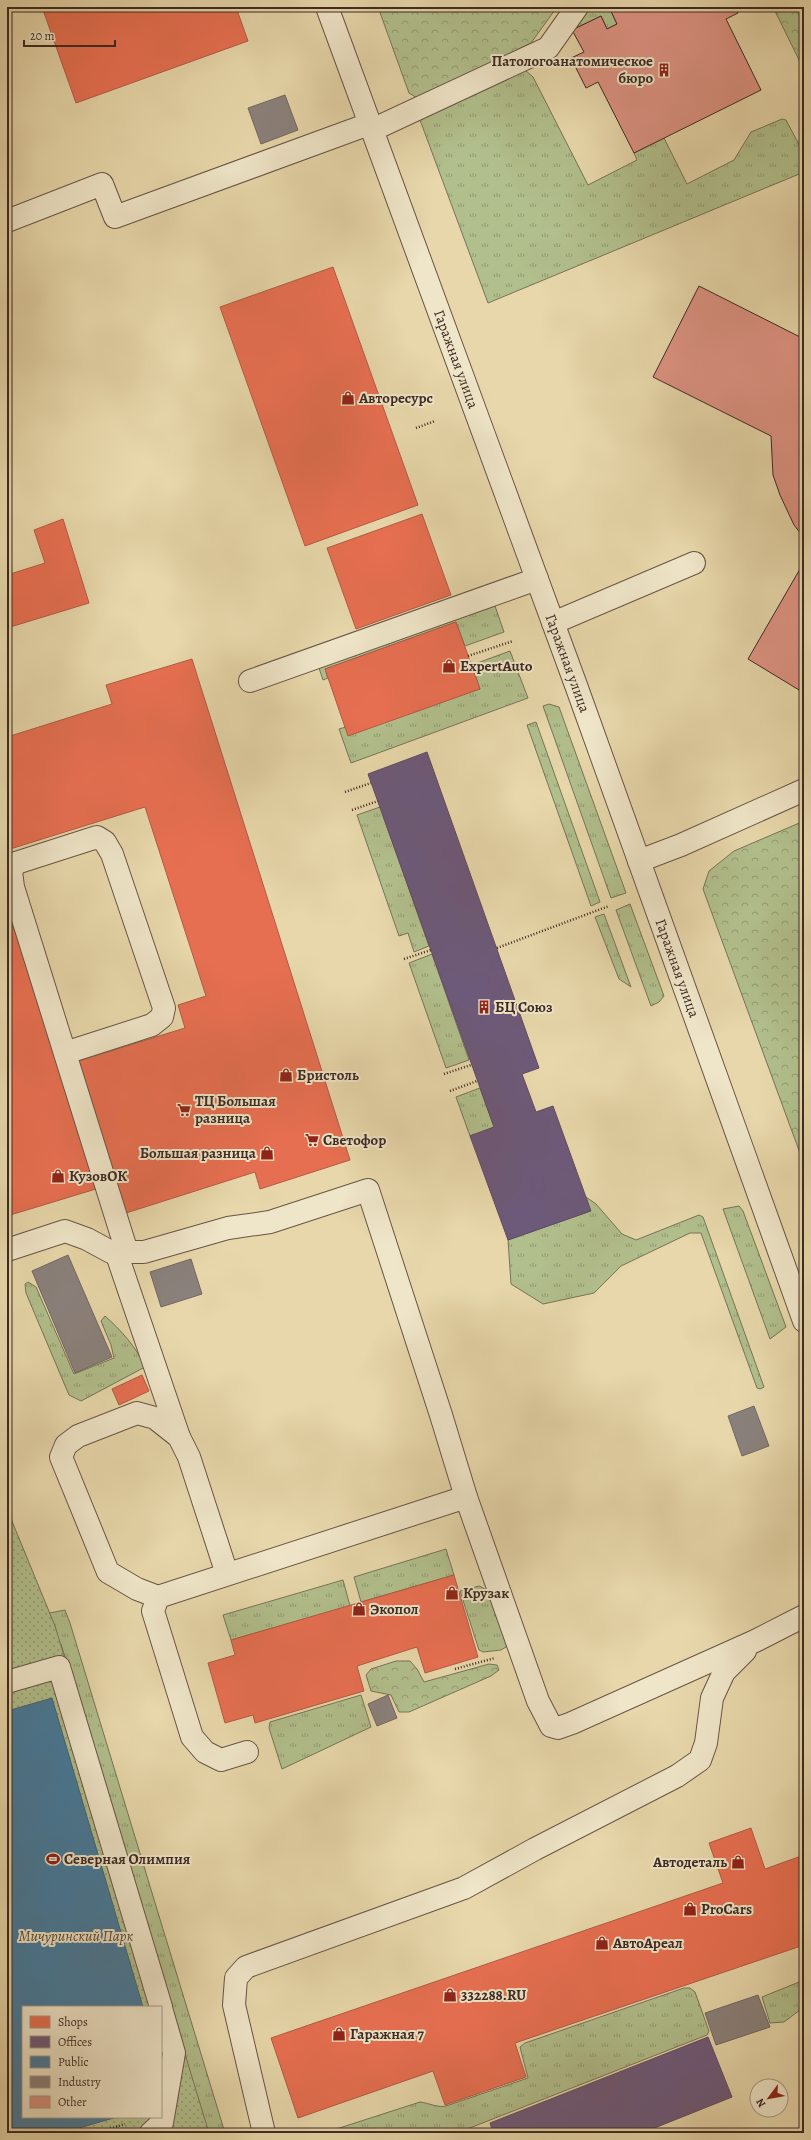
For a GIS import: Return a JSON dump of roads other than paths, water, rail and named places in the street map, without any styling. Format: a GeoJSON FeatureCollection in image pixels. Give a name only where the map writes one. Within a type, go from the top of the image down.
{"type":"FeatureCollection","features":[{"type":"Feature","properties":{"kind":"street","name":"Гаражная улица"},"geometry":{"type":"LineString","coordinates":[[327,7],[553,623],[804,1321]]}},
{"type":"Feature","properties":{"kind":"street"},"geometry":{"type":"LineString","coordinates":[[7,221],[102,184],[115,217],[370,127],[548,48],[577,7]]}},
{"type":"Feature","properties":{"kind":"street"},"geometry":{"type":"LineString","coordinates":[[553,623],[694,563]]}},
{"type":"Feature","properties":{"kind":"street"},"geometry":{"type":"LineString","coordinates":[[250,681],[537,579]]}},
{"type":"Feature","properties":{"kind":"street"},"geometry":{"type":"LineString","coordinates":[[639,861],[681,845],[804,790]]}},
{"type":"Feature","properties":{"kind":"street"},"geometry":{"type":"LineString","coordinates":[[65,1053],[152,1025],[162,1017],[164,1008],[112,854],[105,842],[97,837],[16,862],[11,872],[13,887],[65,1053],[121,1252],[179,1437],[189,1457],[227,1574]]}},
{"type":"Feature","properties":{"kind":"street"},"geometry":{"type":"LineString","coordinates":[[7,1250],[66,1231],[87,1238],[111,1252],[144,1252],[228,1228],[270,1222],[368,1190],[466,1497],[519,1650],[546,1718],[551,1726],[558,1728],[755,1641],[804,1616]]}},
{"type":"Feature","properties":{"kind":"street"},"geometry":{"type":"LineString","coordinates":[[179,1437],[155,1418],[137,1413],[78,1436],[66,1445],[61,1457],[108,1572],[137,1589],[158,1597],[466,1497]]}},
{"type":"Feature","properties":{"kind":"street"},"geometry":{"type":"LineString","coordinates":[[158,1597],[153,1611],[192,1737],[205,1752],[221,1760],[248,1752]]}},
{"type":"Feature","properties":{"kind":"street"},"geometry":{"type":"LineString","coordinates":[[264,2133],[234,2004],[236,1978],[246,1967],[464,1888],[534,1849],[677,1776],[700,1760],[706,1743],[712,1698],[724,1672],[755,1641]]}},
{"type":"Feature","properties":{"kind":"street"},"geometry":{"type":"LineString","coordinates":[[7,1682],[59,1667],[160,2006]]}},
{"type":"Feature","properties":{"kind":"street"},"geometry":{"type":"LineString","coordinates":[[151,2133],[162,2124],[174,2053],[162,2011]]}},
{"type":"Feature","properties":{"kind":"place","name":"Патологоанатомическое бюро"},"geometry":{"type":"Point","coordinates":[664,70]}},
{"type":"Feature","properties":{"kind":"place","name":"Авторесурс"},"geometry":{"type":"Point","coordinates":[348,398]}},
{"type":"Feature","properties":{"kind":"place","name":"ExpertAuto"},"geometry":{"type":"Point","coordinates":[449,666]}},
{"type":"Feature","properties":{"kind":"place","name":"БЦ Союз"},"geometry":{"type":"Point","coordinates":[484,1007]}},
{"type":"Feature","properties":{"kind":"place","name":"Бристоль"},"geometry":{"type":"Point","coordinates":[286,1075]}},
{"type":"Feature","properties":{"kind":"place","name":"ТЦ Большая разница"},"geometry":{"type":"Point","coordinates":[184,1110]}},
{"type":"Feature","properties":{"kind":"place","name":"Светофор"},"geometry":{"type":"Point","coordinates":[312,1140]}},
{"type":"Feature","properties":{"kind":"place","name":"Большая разница"},"geometry":{"type":"Point","coordinates":[267,1153]}},
{"type":"Feature","properties":{"kind":"place","name":"КузовОК"},"geometry":{"type":"Point","coordinates":[58,1176]}},
{"type":"Feature","properties":{"kind":"place","name":"Крузак"},"geometry":{"type":"Point","coordinates":[452,1593]}},
{"type":"Feature","properties":{"kind":"place","name":"Экопол"},"geometry":{"type":"Point","coordinates":[359,1609]}},
{"type":"Feature","properties":{"kind":"place","name":"Северная Олимпия"},"geometry":{"type":"Point","coordinates":[53,1859]}},
{"type":"Feature","properties":{"kind":"place","name":"Автодеталь"},"geometry":{"type":"Point","coordinates":[738,1862]}},
{"type":"Feature","properties":{"kind":"place","name":"ProCars"},"geometry":{"type":"Point","coordinates":[690,1909]}},
{"type":"Feature","properties":{"kind":"place","name":"АвтоАреал"},"geometry":{"type":"Point","coordinates":[602,1943]}},
{"type":"Feature","properties":{"kind":"place","name":"332288.RU"},"geometry":{"type":"Point","coordinates":[450,1995]}},
{"type":"Feature","properties":{"kind":"place","name":"Гаражная 7"},"geometry":{"type":"Point","coordinates":[339,2034]}},
{"type":"Feature","properties":{"kind":"park label","name":"Мичуринский Парк"},"geometry":{"type":"Point","coordinates":[76,1936]}}]}
